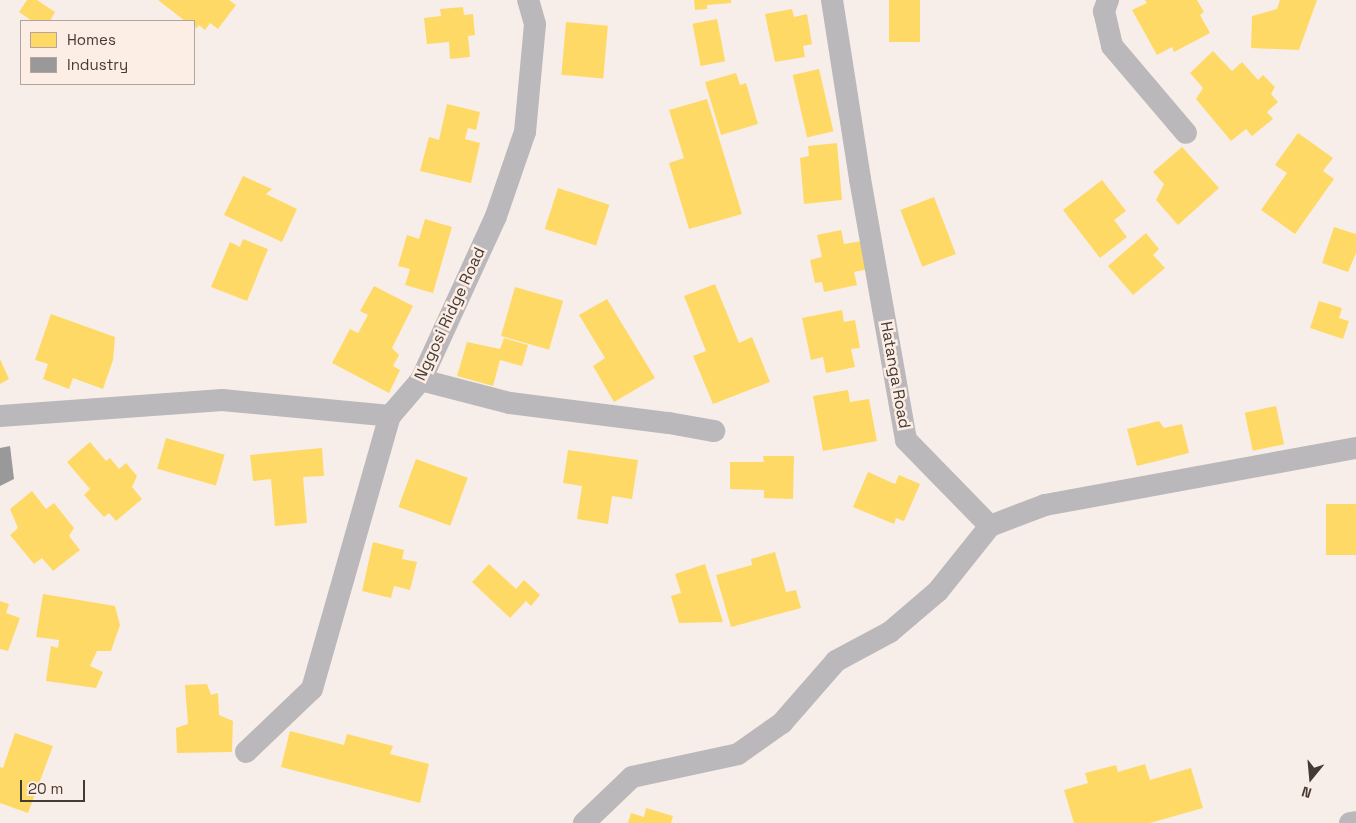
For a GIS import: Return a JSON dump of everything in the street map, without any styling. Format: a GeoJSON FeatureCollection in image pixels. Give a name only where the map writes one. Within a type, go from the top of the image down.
{"type":"FeatureCollection","features":[{"type":"Feature","properties":{"kind":"street","name":"Nggosi Ridge Road"},"geometry":{"type":"LineString","coordinates":[[390,416],[421,380],[496,216],[524,132],[535,24],[528,0]]}},
{"type":"Feature","properties":{"kind":"street","name":"Hatanga Road"},"geometry":{"type":"LineString","coordinates":[[832,0],[858,170],[906,440],[990,526]]}},
{"type":"Feature","properties":{"kind":"street"},"geometry":{"type":"LineString","coordinates":[[1108,0],[1104,11],[1112,46],[1186,133]]}},
{"type":"Feature","properties":{"kind":"street"},"geometry":{"type":"LineString","coordinates":[[421,380],[510,403],[669,423],[714,431]]}},
{"type":"Feature","properties":{"kind":"street"},"geometry":{"type":"LineString","coordinates":[[0,416],[222,400],[390,416],[312,689],[246,752]]}},
{"type":"Feature","properties":{"kind":"street"},"geometry":{"type":"LineString","coordinates":[[584,823],[632,777],[738,754],[775,728],[789,716],[836,661],[890,632],[938,591],[990,526],[1045,505],[1356,448]]}},
{"type":"Feature","properties":{"kind":"street"},"geometry":{"type":"LineString","coordinates":[[1350,823],[1356,822]]}},
{"type":"Feature","properties":{"kind":"building: Homes"},"geometry":{"type":"Polygon","coordinates":[[[27,0],[37,0],[55,12],[51,20],[31,20],[19,12],[27,0]]]}},
{"type":"Feature","properties":{"kind":"building: Homes"},"geometry":{"type":"Polygon","coordinates":[[[158,0],[229,0],[236,5],[218,29],[210,23],[205,30],[199,25],[196,29],[195,20],[184,20],[158,0]]]}},
{"type":"Feature","properties":{"kind":"building: Homes"},"geometry":{"type":"Polygon","coordinates":[[[694,0],[731,0],[731,3],[707,5],[707,9],[695,10],[694,0]]]}},
{"type":"Feature","properties":{"kind":"building: Homes"},"geometry":{"type":"Polygon","coordinates":[[[889,0],[920,0],[920,42],[889,42],[889,0]]]}},
{"type":"Feature","properties":{"kind":"building: Homes"},"geometry":{"type":"Polygon","coordinates":[[[1145,0],[1197,0],[1204,12],[1200,15],[1210,33],[1174,52],[1172,47],[1157,55],[1132,10],[1147,3],[1145,0]]]}},
{"type":"Feature","properties":{"kind":"building: Homes"},"geometry":{"type":"Polygon","coordinates":[[[1280,0],[1317,0],[1299,50],[1251,48],[1252,16],[1277,9],[1280,0]]]}},
{"type":"Feature","properties":{"kind":"building: Homes"},"geometry":{"type":"Polygon","coordinates":[[[463,7],[464,15],[473,14],[475,35],[468,36],[470,57],[450,59],[449,42],[427,44],[424,18],[441,16],[440,9],[463,7]]]}},
{"type":"Feature","properties":{"kind":"building: Homes"},"geometry":{"type":"Polygon","coordinates":[[[792,9],[794,17],[807,14],[812,44],[803,46],[805,57],[775,62],[765,14],[792,9]]]}},
{"type":"Feature","properties":{"kind":"building: Homes"},"geometry":{"type":"Polygon","coordinates":[[[717,19],[725,61],[701,66],[692,24],[717,19]]]}},
{"type":"Feature","properties":{"kind":"building: Homes"},"geometry":{"type":"Polygon","coordinates":[[[566,22],[608,26],[603,78],[561,75],[566,22]]]}},
{"type":"Feature","properties":{"kind":"building: Homes"},"geometry":{"type":"Polygon","coordinates":[[[1213,51],[1232,71],[1242,62],[1258,80],[1263,75],[1275,87],[1271,94],[1278,102],[1267,112],[1273,119],[1252,136],[1246,129],[1231,141],[1196,99],[1203,88],[1190,73],[1213,51]]]}},
{"type":"Feature","properties":{"kind":"building: Homes"},"geometry":{"type":"Polygon","coordinates":[[[819,69],[833,131],[807,137],[793,75],[819,69]]]}},
{"type":"Feature","properties":{"kind":"building: Homes"},"geometry":{"type":"Polygon","coordinates":[[[736,73],[740,85],[746,83],[758,124],[721,135],[705,82],[736,73]]]}},
{"type":"Feature","properties":{"kind":"building: Homes"},"geometry":{"type":"Polygon","coordinates":[[[707,99],[742,214],[689,229],[669,163],[684,158],[669,110],[707,99]]]}},
{"type":"Feature","properties":{"kind":"building: Homes"},"geometry":{"type":"Polygon","coordinates":[[[447,104],[480,112],[476,130],[468,128],[465,139],[480,143],[471,183],[420,171],[429,137],[439,140],[447,104]]]}},
{"type":"Feature","properties":{"kind":"building: Homes"},"geometry":{"type":"Polygon","coordinates":[[[1298,133],[1333,158],[1323,171],[1334,179],[1295,234],[1261,210],[1287,173],[1275,165],[1298,133]]]}},
{"type":"Feature","properties":{"kind":"building: Homes"},"geometry":{"type":"Polygon","coordinates":[[[837,143],[842,200],[804,204],[800,158],[809,156],[808,146],[837,143]]]}},
{"type":"Feature","properties":{"kind":"building: Homes"},"geometry":{"type":"Polygon","coordinates":[[[1182,147],[1219,188],[1178,225],[1156,200],[1164,184],[1153,172],[1182,147]]]}},
{"type":"Feature","properties":{"kind":"building: Homes"},"geometry":{"type":"Polygon","coordinates":[[[243,176],[272,189],[266,194],[297,209],[282,242],[224,215],[243,176]]]}},
{"type":"Feature","properties":{"kind":"building: Homes"},"geometry":{"type":"Polygon","coordinates":[[[1102,180],[1126,211],[1114,220],[1127,237],[1100,258],[1063,210],[1102,180]]]}},
{"type":"Feature","properties":{"kind":"building: Homes"},"geometry":{"type":"Polygon","coordinates":[[[558,188],[609,205],[596,246],[545,229],[558,188]]]}},
{"type":"Feature","properties":{"kind":"building: Homes"},"geometry":{"type":"Polygon","coordinates":[[[934,197],[956,254],[922,267],[900,210],[934,197]]]}},
{"type":"Feature","properties":{"kind":"building: Homes"},"geometry":{"type":"Polygon","coordinates":[[[425,219],[452,227],[433,293],[405,285],[410,269],[398,266],[407,235],[419,239],[425,219]]]}},
{"type":"Feature","properties":{"kind":"building: Homes"},"geometry":{"type":"Polygon","coordinates":[[[1334,227],[1356,234],[1356,253],[1348,272],[1322,263],[1334,227]]]}},
{"type":"Feature","properties":{"kind":"building: Homes"},"geometry":{"type":"Polygon","coordinates":[[[841,230],[844,244],[862,241],[869,269],[854,272],[857,285],[824,292],[822,282],[815,283],[810,260],[822,257],[817,235],[841,230]]]}},
{"type":"Feature","properties":{"kind":"building: Homes"},"geometry":{"type":"Polygon","coordinates":[[[1146,233],[1159,249],[1153,255],[1165,268],[1133,295],[1108,266],[1146,233]]]}},
{"type":"Feature","properties":{"kind":"building: Homes"},"geometry":{"type":"Polygon","coordinates":[[[243,239],[268,249],[247,301],[211,287],[230,242],[240,247],[243,239]]]}},
{"type":"Feature","properties":{"kind":"building: Homes"},"geometry":{"type":"Polygon","coordinates":[[[715,284],[739,343],[752,337],[770,382],[713,404],[693,356],[706,351],[684,296],[715,284]]]}},
{"type":"Feature","properties":{"kind":"building: Homes"},"geometry":{"type":"Polygon","coordinates":[[[374,286],[413,306],[392,348],[399,355],[393,366],[400,370],[389,393],[332,363],[350,329],[358,333],[368,315],[360,311],[374,286]]]}},
{"type":"Feature","properties":{"kind":"building: Homes"},"geometry":{"type":"Polygon","coordinates":[[[515,287],[563,301],[549,350],[501,336],[515,287]]]}},
{"type":"Feature","properties":{"kind":"building: Homes"},"geometry":{"type":"Polygon","coordinates":[[[607,299],[655,378],[614,402],[593,366],[605,358],[579,315],[607,299]]]}},
{"type":"Feature","properties":{"kind":"building: Homes"},"geometry":{"type":"Polygon","coordinates":[[[1319,301],[1342,308],[1339,318],[1349,321],[1343,339],[1310,328],[1319,301]]]}},
{"type":"Feature","properties":{"kind":"building: Homes"},"geometry":{"type":"Polygon","coordinates":[[[842,310],[844,322],[855,320],[860,348],[851,349],[855,367],[826,373],[823,357],[811,360],[802,318],[842,310]]]}},
{"type":"Feature","properties":{"kind":"building: Homes"},"geometry":{"type":"Polygon","coordinates":[[[51,314],[115,337],[113,360],[103,389],[73,378],[69,389],[43,379],[48,364],[35,360],[51,314]]]}},
{"type":"Feature","properties":{"kind":"building: Homes"},"geometry":{"type":"Polygon","coordinates":[[[504,338],[528,345],[522,366],[500,360],[493,386],[457,376],[467,342],[500,349],[504,338]]]}},
{"type":"Feature","properties":{"kind":"building: Homes"},"geometry":{"type":"Polygon","coordinates":[[[0,359],[9,379],[0,384],[0,359]]]}},
{"type":"Feature","properties":{"kind":"building: Homes"},"geometry":{"type":"Polygon","coordinates":[[[848,390],[850,402],[869,399],[877,441],[823,451],[813,396],[848,390]]]}},
{"type":"Feature","properties":{"kind":"building: Homes"},"geometry":{"type":"Polygon","coordinates":[[[1276,406],[1284,444],[1253,451],[1245,413],[1276,406]]]}},
{"type":"Feature","properties":{"kind":"building: Homes"},"geometry":{"type":"Polygon","coordinates":[[[1159,421],[1164,428],[1182,424],[1189,453],[1137,466],[1127,429],[1159,421]]]}},
{"type":"Feature","properties":{"kind":"building: Homes"},"geometry":{"type":"Polygon","coordinates":[[[166,438],[225,455],[216,486],[157,469],[166,438]]]}},
{"type":"Feature","properties":{"kind":"building: Homes"},"geometry":{"type":"Polygon","coordinates":[[[90,442],[106,461],[110,458],[119,469],[126,463],[137,476],[132,487],[142,499],[116,521],[109,513],[104,517],[84,495],[90,489],[67,462],[90,442]]]}},
{"type":"Feature","properties":{"kind":"building: Homes"},"geometry":{"type":"Polygon","coordinates":[[[322,448],[324,476],[303,477],[307,523],[275,526],[271,479],[253,481],[250,455],[322,448]]]}},
{"type":"Feature","properties":{"kind":"building: Homes"},"geometry":{"type":"Polygon","coordinates":[[[568,450],[638,460],[632,499],[612,496],[608,524],[577,519],[582,486],[563,483],[568,450]]]}},
{"type":"Feature","properties":{"kind":"building: Homes"},"geometry":{"type":"Polygon","coordinates":[[[763,456],[794,456],[793,499],[764,498],[764,490],[730,489],[730,462],[764,462],[763,456]]]}},
{"type":"Feature","properties":{"kind":"building: Homes"},"geometry":{"type":"Polygon","coordinates":[[[416,459],[468,478],[450,526],[399,507],[416,459]]]}},
{"type":"Feature","properties":{"kind":"building: Homes"},"geometry":{"type":"Polygon","coordinates":[[[868,472],[895,484],[899,475],[920,484],[904,521],[896,518],[894,524],[853,507],[868,472]]]}},
{"type":"Feature","properties":{"kind":"building: Homes"},"geometry":{"type":"Polygon","coordinates":[[[32,491],[46,509],[54,503],[74,528],[69,536],[80,550],[53,571],[42,558],[34,564],[10,535],[18,528],[10,509],[32,491]]]}},
{"type":"Feature","properties":{"kind":"building: Homes"},"geometry":{"type":"Polygon","coordinates":[[[1326,504],[1356,504],[1356,555],[1326,555],[1326,504]]]}},
{"type":"Feature","properties":{"kind":"building: Homes"},"geometry":{"type":"Polygon","coordinates":[[[373,542],[404,550],[402,559],[417,562],[410,590],[394,586],[391,598],[362,591],[373,542]]]}},
{"type":"Feature","properties":{"kind":"building: Homes"},"geometry":{"type":"Polygon","coordinates":[[[775,552],[786,592],[796,590],[801,608],[731,627],[716,575],[752,565],[751,559],[775,552]]]}},
{"type":"Feature","properties":{"kind":"building: Homes"},"geometry":{"type":"Polygon","coordinates":[[[489,564],[516,589],[524,580],[540,595],[531,606],[526,601],[510,618],[472,582],[489,564]]]}},
{"type":"Feature","properties":{"kind":"building: Homes"},"geometry":{"type":"Polygon","coordinates":[[[705,564],[723,622],[679,623],[671,596],[681,593],[675,574],[705,564]]]}},
{"type":"Feature","properties":{"kind":"building: Homes"},"geometry":{"type":"Polygon","coordinates":[[[43,594],[115,606],[120,625],[111,651],[97,651],[90,666],[103,672],[96,688],[46,681],[51,646],[58,648],[59,640],[36,637],[43,594]]]}},
{"type":"Feature","properties":{"kind":"building: Homes"},"geometry":{"type":"Polygon","coordinates":[[[0,601],[9,604],[6,613],[20,618],[8,651],[0,649],[0,601]]]}},
{"type":"Feature","properties":{"kind":"building: Homes"},"geometry":{"type":"Polygon","coordinates":[[[207,684],[211,695],[218,693],[219,715],[233,721],[232,752],[177,753],[176,728],[188,724],[185,685],[207,684]]]}},
{"type":"Feature","properties":{"kind":"building: Homes"},"geometry":{"type":"Polygon","coordinates":[[[290,731],[344,745],[347,734],[393,746],[390,754],[429,764],[420,803],[281,767],[290,731]]]}},
{"type":"Feature","properties":{"kind":"building: Homes"},"geometry":{"type":"Polygon","coordinates":[[[15,733],[53,746],[28,813],[0,803],[0,767],[3,768],[15,733]]]}},
{"type":"Feature","properties":{"kind":"building: Homes"},"geometry":{"type":"Polygon","coordinates":[[[1145,764],[1150,780],[1191,768],[1203,808],[1150,823],[1074,823],[1064,790],[1088,783],[1085,773],[1116,765],[1118,772],[1145,764]]]}},
{"type":"Feature","properties":{"kind":"building: Homes"},"geometry":{"type":"Polygon","coordinates":[[[646,808],[673,816],[671,823],[628,823],[631,813],[644,817],[646,808]]]}},
{"type":"Feature","properties":{"kind":"building: Industry"},"geometry":{"type":"Polygon","coordinates":[[[10,446],[14,479],[0,486],[0,448],[10,446]]]}}]}
